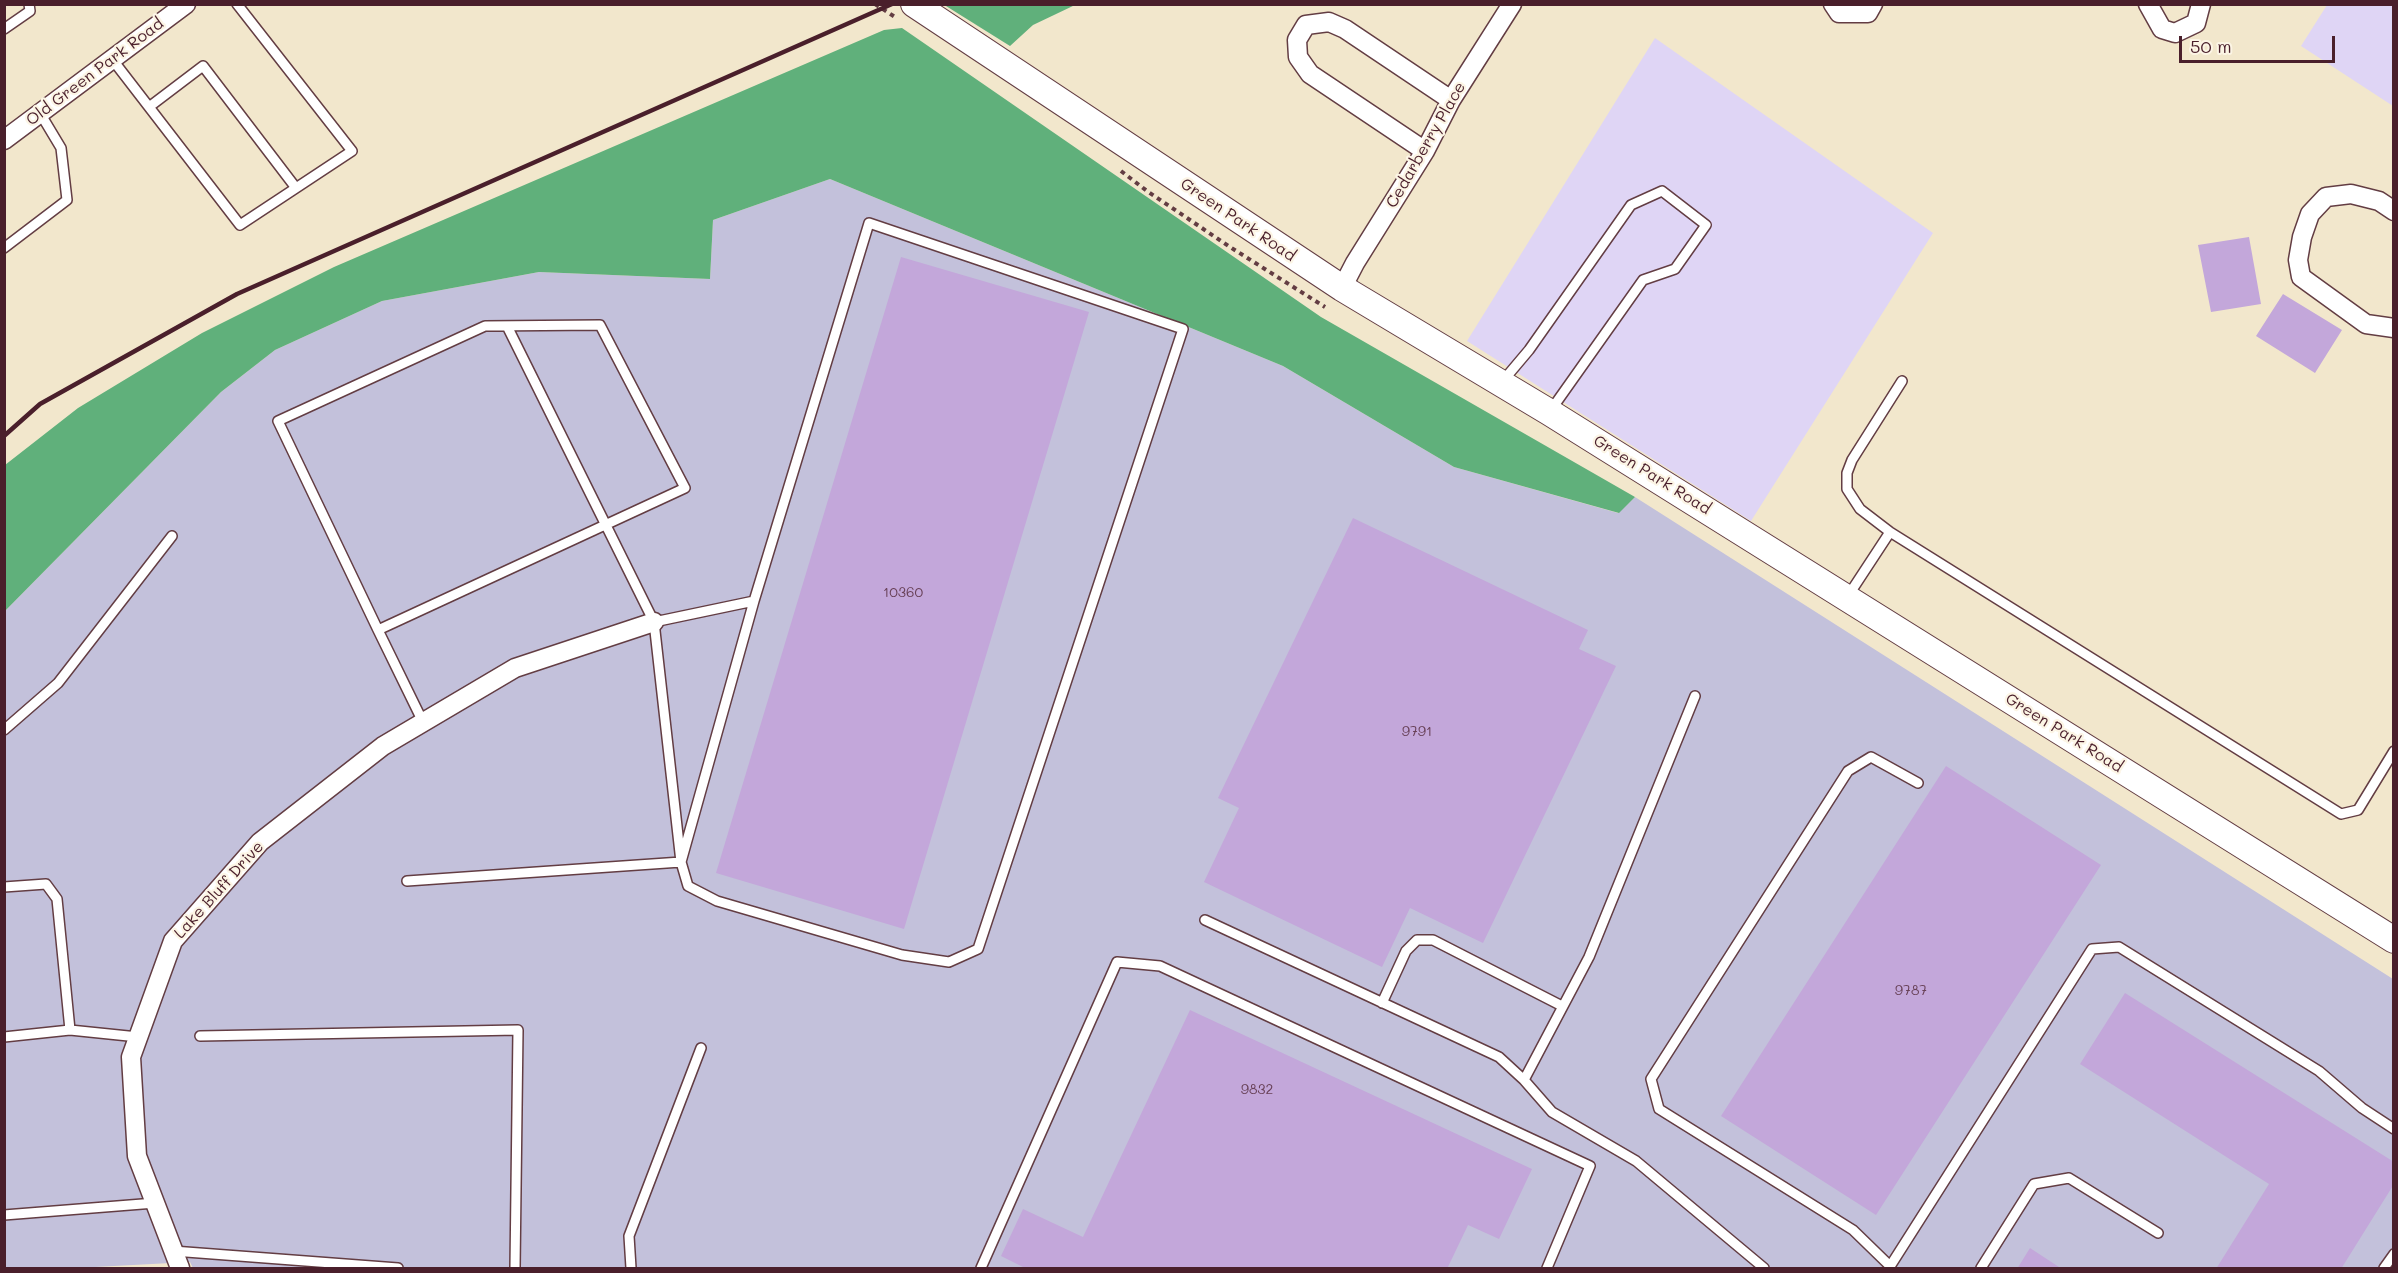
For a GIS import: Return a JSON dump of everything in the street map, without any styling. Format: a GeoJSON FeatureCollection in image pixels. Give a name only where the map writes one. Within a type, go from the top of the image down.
{"type":"FeatureCollection","features":[{"type":"Feature","properties":{"kind":"street","name":"Old Green Park Road"},"geometry":{"type":"LineString","coordinates":[[4,140],[186,4]]}},
{"type":"Feature","properties":{"kind":"street","name":"Green Park Road"},"geometry":{"type":"LineString","coordinates":[[914,4],[1342,288],[1502,382],[2394,940]]}},
{"type":"Feature","properties":{"kind":"street","name":"Cedarberry Place"},"geometry":{"type":"LineString","coordinates":[[1342,288],[1355,262],[1425,151],[1451,100],[1512,4]]}},
{"type":"Feature","properties":{"kind":"street"},"geometry":{"type":"LineString","coordinates":[[1833,4],[1839,13],[1868,13],[1873,4]]}},
{"type":"Feature","properties":{"kind":"street"},"geometry":{"type":"LineString","coordinates":[[2148,4],[2162,29],[2175,33],[2196,23],[2201,4]]}},
{"type":"Feature","properties":{"kind":"street"},"geometry":{"type":"LineString","coordinates":[[1425,151],[1310,74],[1298,57],[1297,40],[1306,25],[1329,22],[1345,29],[1451,100]]}},
{"type":"Feature","properties":{"kind":"street"},"geometry":{"type":"LineString","coordinates":[[2394,211],[2379,201],[2351,194],[2326,197],[2310,214],[2302,237],[2298,260],[2301,277],[2366,324],[2394,328]]}},
{"type":"Feature","properties":{"kind":"street","name":"Lake Bluff Drive"},"geometry":{"type":"LineString","coordinates":[[180,1269],[137,1156],[131,1057],[172,941],[260,842],[383,746],[515,668],[654,622]]}},
{"type":"Feature","properties":{"kind":"lane"},"geometry":{"type":"LineString","coordinates":[[4,29],[30,11],[29,4]]}},
{"type":"Feature","properties":{"kind":"lane"},"geometry":{"type":"LineString","coordinates":[[112,59],[240,225],[352,151],[237,4]]}},
{"type":"Feature","properties":{"kind":"lane"},"geometry":{"type":"LineString","coordinates":[[149,107],[203,66],[296,188]]}},
{"type":"Feature","properties":{"kind":"lane"},"geometry":{"type":"LineString","coordinates":[[4,248],[67,200],[61,148],[40,113]]}},
{"type":"Feature","properties":{"kind":"lane"},"geometry":{"type":"LineString","coordinates":[[1502,382],[1529,350],[1631,205],[1662,192],[1706,225],[1675,269],[1643,279],[1550,412]]}},
{"type":"Feature","properties":{"kind":"lane"},"geometry":{"type":"LineString","coordinates":[[507,326],[654,622],[681,862],[688,886],[717,900],[880,949],[902,955],[950,962],[978,949],[1183,329],[869,223],[754,602],[681,862]]}},
{"type":"Feature","properties":{"kind":"lane"},"geometry":{"type":"LineString","coordinates":[[378,630],[685,488],[600,325],[485,326],[278,421],[378,630],[423,722]]}},
{"type":"Feature","properties":{"kind":"lane"},"geometry":{"type":"LineString","coordinates":[[1902,381],[1852,460],[1847,473],[1847,489],[1860,509],[1890,532],[2341,814],[2358,810],[2394,751]]}},
{"type":"Feature","properties":{"kind":"lane"},"geometry":{"type":"LineString","coordinates":[[1847,598],[1890,532]]}},
{"type":"Feature","properties":{"kind":"lane"},"geometry":{"type":"LineString","coordinates":[[4,730],[58,682],[172,536]]}},
{"type":"Feature","properties":{"kind":"lane"},"geometry":{"type":"LineString","coordinates":[[654,622],[754,602]]}},
{"type":"Feature","properties":{"kind":"lane"},"geometry":{"type":"LineString","coordinates":[[1524,1080],[1589,957],[1695,696]]}},
{"type":"Feature","properties":{"kind":"lane"},"geometry":{"type":"LineString","coordinates":[[1918,783],[1871,757],[1848,771],[1651,1079],[1659,1110],[1853,1230],[1889,1267],[2092,949],[2119,947],[2319,1071],[2362,1108],[2394,1129]]}},
{"type":"Feature","properties":{"kind":"lane"},"geometry":{"type":"LineString","coordinates":[[407,881],[681,862]]}},
{"type":"Feature","properties":{"kind":"lane"},"geometry":{"type":"LineString","coordinates":[[4,887],[46,884],[57,899],[70,1030]]}},
{"type":"Feature","properties":{"kind":"lane"},"geometry":{"type":"LineString","coordinates":[[1205,920],[1499,1057],[1524,1080],[1552,1112],[1636,1161],[1764,1269]]}},
{"type":"Feature","properties":{"kind":"lane"},"geometry":{"type":"LineString","coordinates":[[1382,1003],[1406,951],[1418,940],[1433,940],[1562,1006]]}},
{"type":"Feature","properties":{"kind":"lane"},"geometry":{"type":"LineString","coordinates":[[981,1269],[1117,962],[1160,966],[1590,1166],[1547,1269]]}},
{"type":"Feature","properties":{"kind":"lane"},"geometry":{"type":"LineString","coordinates":[[4,1037],[70,1030],[138,1037]]}},
{"type":"Feature","properties":{"kind":"lane"},"geometry":{"type":"LineString","coordinates":[[200,1036],[518,1030],[515,1269]]}},
{"type":"Feature","properties":{"kind":"lane"},"geometry":{"type":"LineString","coordinates":[[631,1269],[629,1236],[701,1048]]}},
{"type":"Feature","properties":{"kind":"lane"},"geometry":{"type":"LineString","coordinates":[[1981,1269],[2034,1184],[2069,1178],[2158,1233]]}},
{"type":"Feature","properties":{"kind":"lane"},"geometry":{"type":"LineString","coordinates":[[4,1215],[155,1203]]}},
{"type":"Feature","properties":{"kind":"lane"},"geometry":{"type":"LineString","coordinates":[[173,1251],[287,1265],[398,1269]]}},
{"type":"Feature","properties":{"kind":"lane"},"geometry":{"type":"LineString","coordinates":[[2384,1269],[2394,1254]]}},
{"type":"Feature","properties":{"kind":"shaded area"},"geometry":{"type":"Polygon","coordinates":[[[2327,5],[2393,5],[2393,106],[2301,46],[2327,5]]]}},
{"type":"Feature","properties":{"kind":"shaded area"},"geometry":{"type":"Polygon","coordinates":[[[1655,38],[1933,233],[1751,521],[1467,341],[1655,38]]]}},
{"type":"Feature","properties":{"kind":"shaded area"},"geometry":{"type":"Polygon","coordinates":[[[830,179],[1283,366],[1454,467],[1618,513],[1635,497],[2393,979],[2393,1268],[193,1268],[190,1262],[76,1268],[5,1268],[5,611],[221,392],[275,350],[382,301],[539,272],[710,279],[713,220],[830,179]]]}},
{"type":"Feature","properties":{"kind":"green space"},"geometry":{"type":"Polygon","coordinates":[[[950,4],[1075,5],[1033,25],[1010,46],[946,6],[950,4]]]}},
{"type":"Feature","properties":{"kind":"green space"},"geometry":{"type":"Polygon","coordinates":[[[902,28],[1321,317],[1635,497],[1619,513],[1454,467],[1283,366],[830,179],[713,220],[710,279],[539,272],[382,301],[275,350],[221,392],[5,611],[5,465],[78,408],[202,333],[334,267],[884,30],[902,28]]]}},
{"type":"Feature","properties":{"kind":"building"},"geometry":{"type":"Polygon","coordinates":[[[2249,237],[2261,304],[2211,312],[2198,245],[2249,237]]]}},
{"type":"Feature","properties":{"kind":"building"},"geometry":{"type":"Polygon","coordinates":[[[901,257],[1089,312],[904,929],[716,873],[901,257]]]}},
{"type":"Feature","properties":{"kind":"building"},"geometry":{"type":"Polygon","coordinates":[[[2283,294],[2342,330],[2315,373],[2256,336],[2283,294]]]}},
{"type":"Feature","properties":{"kind":"building"},"geometry":{"type":"Polygon","coordinates":[[[1353,518],[1588,630],[1579,649],[1616,666],[1483,943],[1410,908],[1382,967],[1204,882],[1239,808],[1218,798],[1353,518]]]}},
{"type":"Feature","properties":{"kind":"building"},"geometry":{"type":"Polygon","coordinates":[[[1946,766],[2101,865],[1876,1215],[1721,1116],[1946,766]]]}},
{"type":"Feature","properties":{"kind":"building"},"geometry":{"type":"Polygon","coordinates":[[[2125,993],[2394,1162],[2394,1184],[2341,1269],[2216,1269],[2269,1184],[2080,1064],[2125,993]]]}},
{"type":"Feature","properties":{"kind":"building"},"geometry":{"type":"Polygon","coordinates":[[[1190,1010],[1532,1169],[1499,1239],[1468,1225],[1447,1269],[1027,1269],[1001,1256],[1023,1209],[1083,1237],[1190,1010]]]}},
{"type":"Feature","properties":{"kind":"building"},"geometry":{"type":"Polygon","coordinates":[[[2030,1248],[2062,1269],[2017,1269],[2030,1248]]]}},
{"type":"Feature","properties":{"kind":"railway"},"geometry":{"type":"LineString","coordinates":[[4,436],[40,404],[237,294],[892,4]]}}]}
